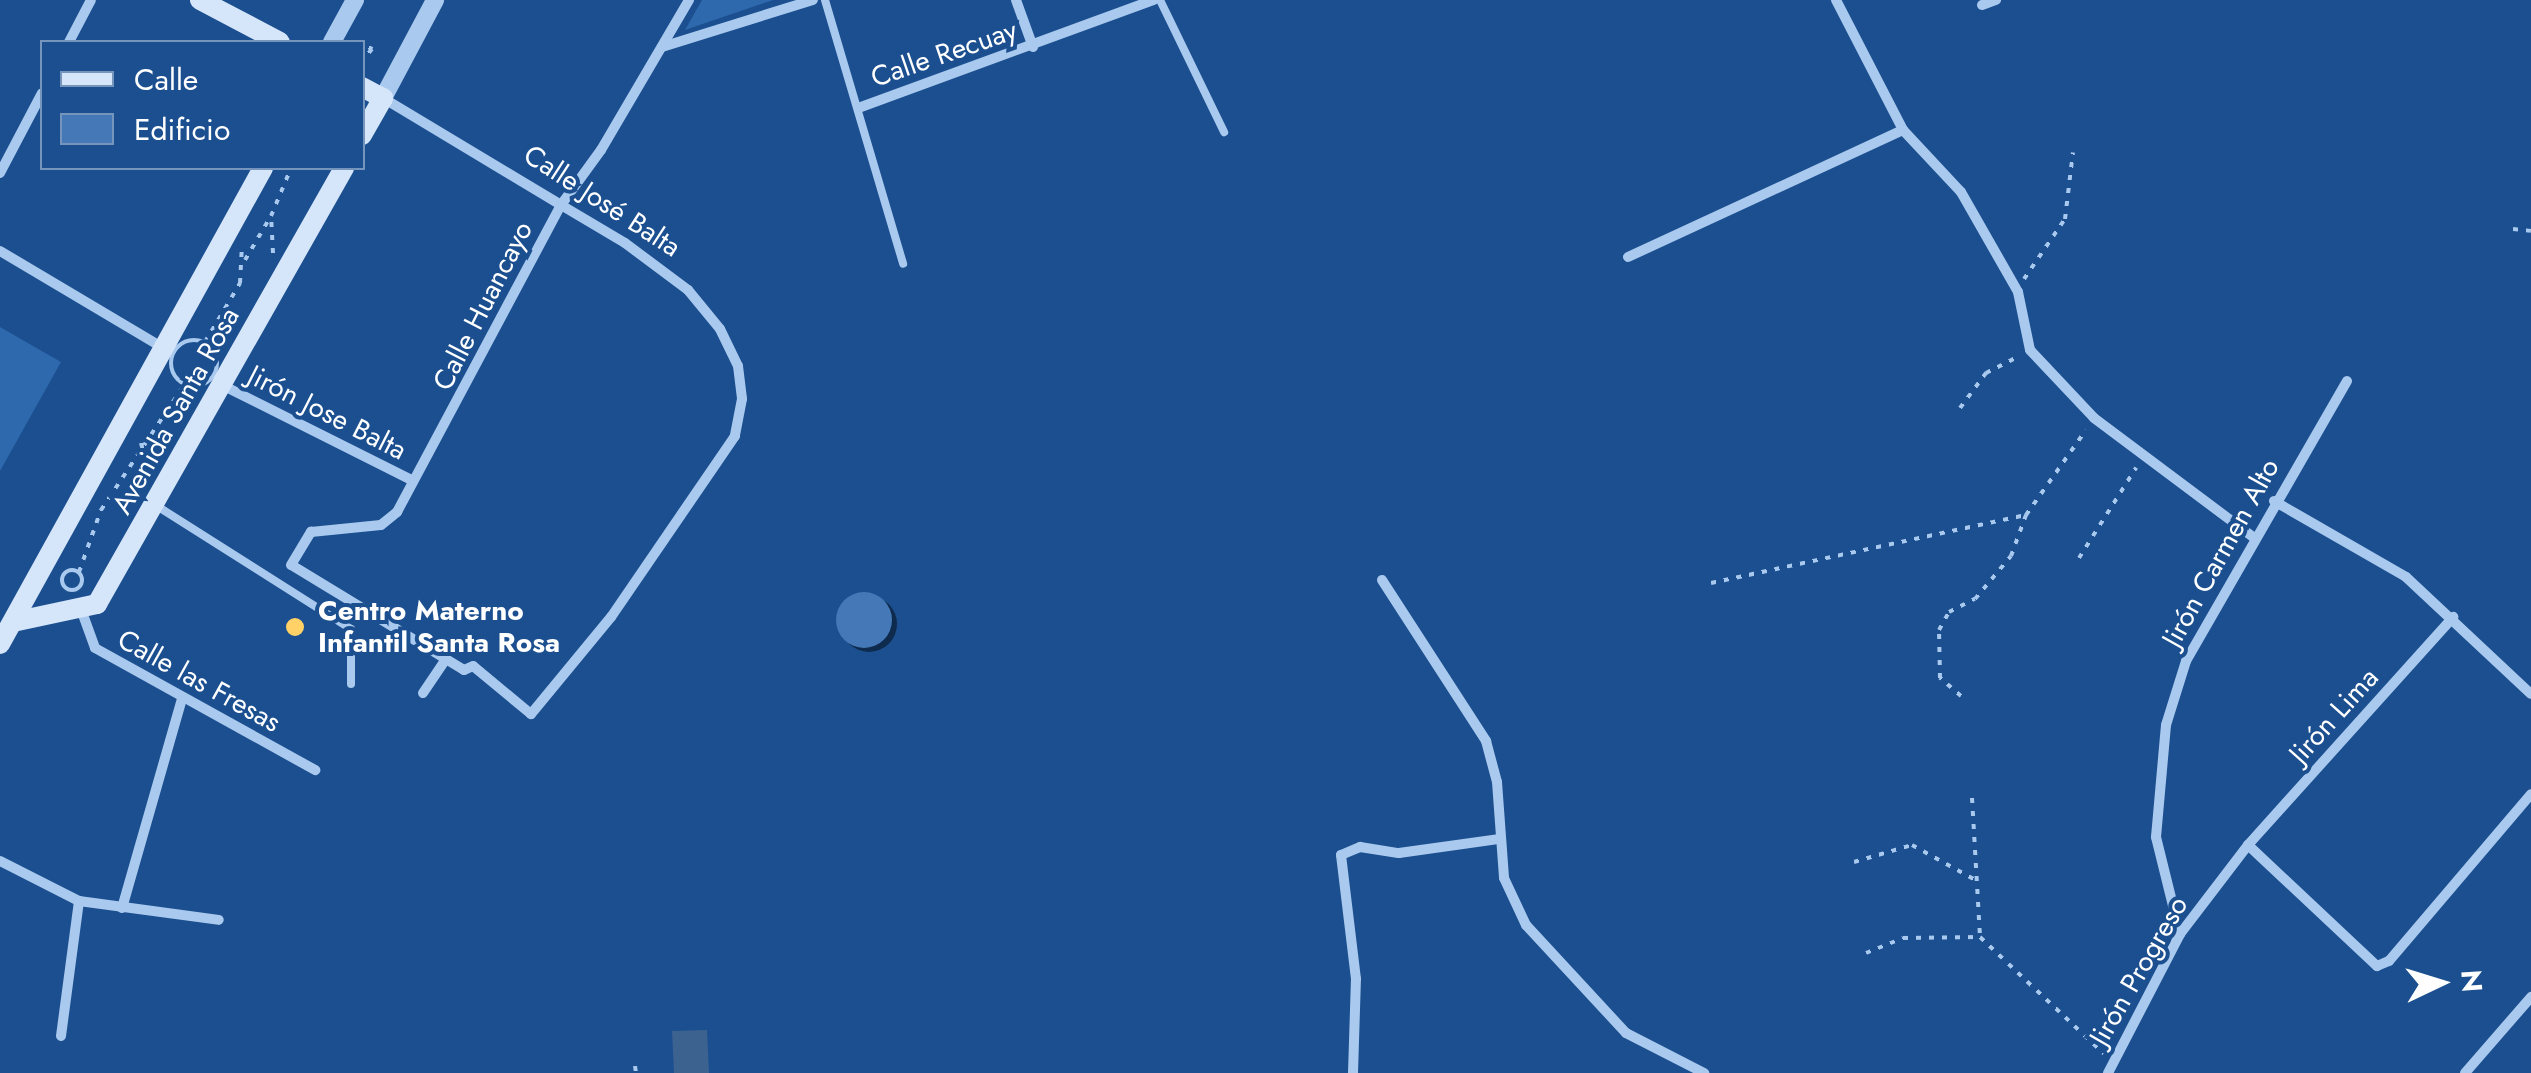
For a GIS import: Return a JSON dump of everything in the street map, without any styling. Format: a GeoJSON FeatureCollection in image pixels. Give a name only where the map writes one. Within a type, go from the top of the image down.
{"type":"FeatureCollection","features":[{"type":"Feature","properties":{"kind":"main road"},"geometry":{"type":"LineString","coordinates":[[200,0],[276,40]]}},
{"type":"Feature","properties":{"kind":"main road","name":"Calle José Balta"},"geometry":{"type":"LineString","coordinates":[[365,88],[383,98]]}},
{"type":"Feature","properties":{"kind":"main road"},"geometry":{"type":"LineString","coordinates":[[365,130],[383,98]]}},
{"type":"Feature","properties":{"kind":"main road","name":"Avenida Santa Rosa"},"geometry":{"type":"LineString","coordinates":[[0,644],[262,170]]}},
{"type":"Feature","properties":{"kind":"main road","name":"Avenida Santa Rosa"},"geometry":{"type":"LineString","coordinates":[[82,612],[98,604],[157,506],[343,170]]}},
{"type":"Feature","properties":{"kind":"main road"},"geometry":{"type":"LineString","coordinates":[[13,622],[82,612]]}},
{"type":"Feature","properties":{"kind":"street"},"geometry":{"type":"LineString","coordinates":[[70,40],[92,0]]}},
{"type":"Feature","properties":{"kind":"street"},"geometry":{"type":"LineString","coordinates":[[333,40],[355,0]]}},
{"type":"Feature","properties":{"kind":"street"},"geometry":{"type":"LineString","coordinates":[[383,98],[435,0]]}},
{"type":"Feature","properties":{"kind":"street","name":"Calle Huancayo"},"geometry":{"type":"LineString","coordinates":[[446,659],[290,565],[310,532],[390,522],[412,480],[422,472],[561,205],[690,0]]}},
{"type":"Feature","properties":{"kind":"street"},"geometry":{"type":"LineString","coordinates":[[661,48],[814,0]]}},
{"type":"Feature","properties":{"kind":"street"},"geometry":{"type":"LineString","coordinates":[[1016,0],[1033,47]]}},
{"type":"Feature","properties":{"kind":"street","name":"Calle Recuay"},"geometry":{"type":"LineString","coordinates":[[861,107],[1157,0]]}},
{"type":"Feature","properties":{"kind":"street"},"geometry":{"type":"LineString","coordinates":[[1836,0],[1903,130],[1961,192],[2018,292],[2030,350],[2094,418],[2252,536]]}},
{"type":"Feature","properties":{"kind":"street"},"geometry":{"type":"LineString","coordinates":[[1982,6],[1996,0]]}},
{"type":"Feature","properties":{"kind":"street"},"geometry":{"type":"LineString","coordinates":[[0,173],[40,97]]}},
{"type":"Feature","properties":{"kind":"street","name":"Calle José Balta"},"geometry":{"type":"LineString","coordinates":[[383,98],[561,205],[688,290],[720,329],[738,366],[742,399],[736,436],[610,617],[531,714],[473,666],[464,670],[446,659]]}},
{"type":"Feature","properties":{"kind":"street"},"geometry":{"type":"LineString","coordinates":[[1628,257],[1903,130]]}},
{"type":"Feature","properties":{"kind":"street"},"geometry":{"type":"LineString","coordinates":[[0,251],[162,347]]}},
{"type":"Feature","properties":{"kind":"street","name":"Jirón Carmen Alto"},"geometry":{"type":"LineString","coordinates":[[2180,934],[2156,836],[2166,726],[2186,662],[2252,536],[2347,382]]}},
{"type":"Feature","properties":{"kind":"street","name":"Jirón Jose Balta"},"geometry":{"type":"LineString","coordinates":[[222,385],[412,480]]}},
{"type":"Feature","properties":{"kind":"street"},"geometry":{"type":"LineString","coordinates":[[2274,501],[2406,577],[2531,694]]}},
{"type":"Feature","properties":{"kind":"street"},"geometry":{"type":"LineString","coordinates":[[1382,580],[1482,731],[1497,782],[1498,839],[1504,878],[1526,925],[1598,1008],[1626,1033],[1704,1073]]}},
{"type":"Feature","properties":{"kind":"street","name":"Calle las Fresas"},"geometry":{"type":"LineString","coordinates":[[82,612],[95,648],[182,700],[315,770]]}},
{"type":"Feature","properties":{"kind":"street","name":"Jirón Lima"},"geometry":{"type":"LineString","coordinates":[[2248,844],[2453,617]]}},
{"type":"Feature","properties":{"kind":"street"},"geometry":{"type":"LineString","coordinates":[[422,693],[446,659]]}},
{"type":"Feature","properties":{"kind":"street"},"geometry":{"type":"LineString","coordinates":[[122,908],[182,700]]}},
{"type":"Feature","properties":{"kind":"street"},"geometry":{"type":"LineString","coordinates":[[2248,844],[2377,966],[2390,960],[2531,794]]}},
{"type":"Feature","properties":{"kind":"street"},"geometry":{"type":"LineString","coordinates":[[1353,1073],[1356,979],[1342,855],[1360,848],[1399,853],[1498,839]]}},
{"type":"Feature","properties":{"kind":"street","name":"Jirón Progreso"},"geometry":{"type":"LineString","coordinates":[[2108,1073],[2180,934],[2248,844]]}},
{"type":"Feature","properties":{"kind":"street"},"geometry":{"type":"LineString","coordinates":[[0,861],[80,901],[219,920]]}},
{"type":"Feature","properties":{"kind":"street"},"geometry":{"type":"LineString","coordinates":[[61,1036],[80,901]]}},
{"type":"Feature","properties":{"kind":"street"},"geometry":{"type":"LineString","coordinates":[[2465,1073],[2531,996]]}},
{"type":"Feature","properties":{"kind":"lane"},"geometry":{"type":"LineString","coordinates":[[825,0],[861,107],[903,264]]}},
{"type":"Feature","properties":{"kind":"lane"},"geometry":{"type":"LineString","coordinates":[[1157,0],[1224,132]]}},
{"type":"Feature","properties":{"kind":"lane"},"geometry":{"type":"LineString","coordinates":[[157,506],[351,629],[351,684]]}},
{"type":"Feature","properties":{"kind":"path"},"geometry":{"type":"LineString","coordinates":[[2018,292],[2039,250],[2065,219],[2073,152]]}},
{"type":"Feature","properties":{"kind":"path"},"geometry":{"type":"LineString","coordinates":[[205,342],[217,369],[204,385],[184,384],[171,368],[176,348],[205,342],[240,283],[244,262],[270,216],[289,170]]}},
{"type":"Feature","properties":{"kind":"path"},"geometry":{"type":"LineString","coordinates":[[237,214],[244,262]]}},
{"type":"Feature","properties":{"kind":"path"},"geometry":{"type":"LineString","coordinates":[[270,216],[280,282]]}},
{"type":"Feature","properties":{"kind":"path"},"geometry":{"type":"LineString","coordinates":[[2513,229],[2531,231]]}},
{"type":"Feature","properties":{"kind":"path"},"geometry":{"type":"LineString","coordinates":[[1960,408],[1986,373],[2030,350]]}},
{"type":"Feature","properties":{"kind":"path"},"geometry":{"type":"LineString","coordinates":[[79,572],[67,571],[64,587],[80,588],[79,572],[101,510],[184,384]]}},
{"type":"Feature","properties":{"kind":"path"},"geometry":{"type":"LineString","coordinates":[[1961,696],[1940,678],[1939,630],[1949,612],[1975,599],[2010,556],[2026,516],[2094,418]]}},
{"type":"Feature","properties":{"kind":"path"},"geometry":{"type":"LineString","coordinates":[[2080,558],[2144,456]]}},
{"type":"Feature","properties":{"kind":"path"},"geometry":{"type":"LineString","coordinates":[[1711,582],[2026,516]]}},
{"type":"Feature","properties":{"kind":"path"},"geometry":{"type":"LineString","coordinates":[[1972,798],[1980,938]]}},
{"type":"Feature","properties":{"kind":"path"},"geometry":{"type":"LineString","coordinates":[[1854,862],[1912,845],[1979,882]]}},
{"type":"Feature","properties":{"kind":"path"},"geometry":{"type":"LineString","coordinates":[[1866,954],[1903,938],[1980,938],[2112,1060]]}},
{"type":"Feature","properties":{"kind":"path"},"geometry":{"type":"LineString","coordinates":[[635,1066],[636,1073]]}},
{"type":"Feature","properties":{"kind":"shaded area"},"geometry":{"type":"Polygon","coordinates":[[[702,0],[773,0],[685,30],[702,0]]]}},
{"type":"Feature","properties":{"kind":"shaded area"},"geometry":{"type":"Polygon","coordinates":[[[0,327],[61,362],[0,471],[0,327]]]}},
{"type":"Feature","properties":{"kind":"shaded area"},"geometry":{"type":"Polygon","coordinates":[[[707,1030],[709,1073],[674,1073],[672,1031],[707,1030]]]}},
{"type":"Feature","properties":{"kind":"building"},"geometry":{"type":"Polygon","coordinates":[[[864,592],[884,600],[892,620],[884,640],[864,648],[844,640],[836,620],[844,600],[864,592]]]}},
{"type":"Feature","properties":{"kind":"place","name":"Centro Materno Infantil Santa Rosa"},"geometry":{"type":"Point","coordinates":[295,627]}}]}
